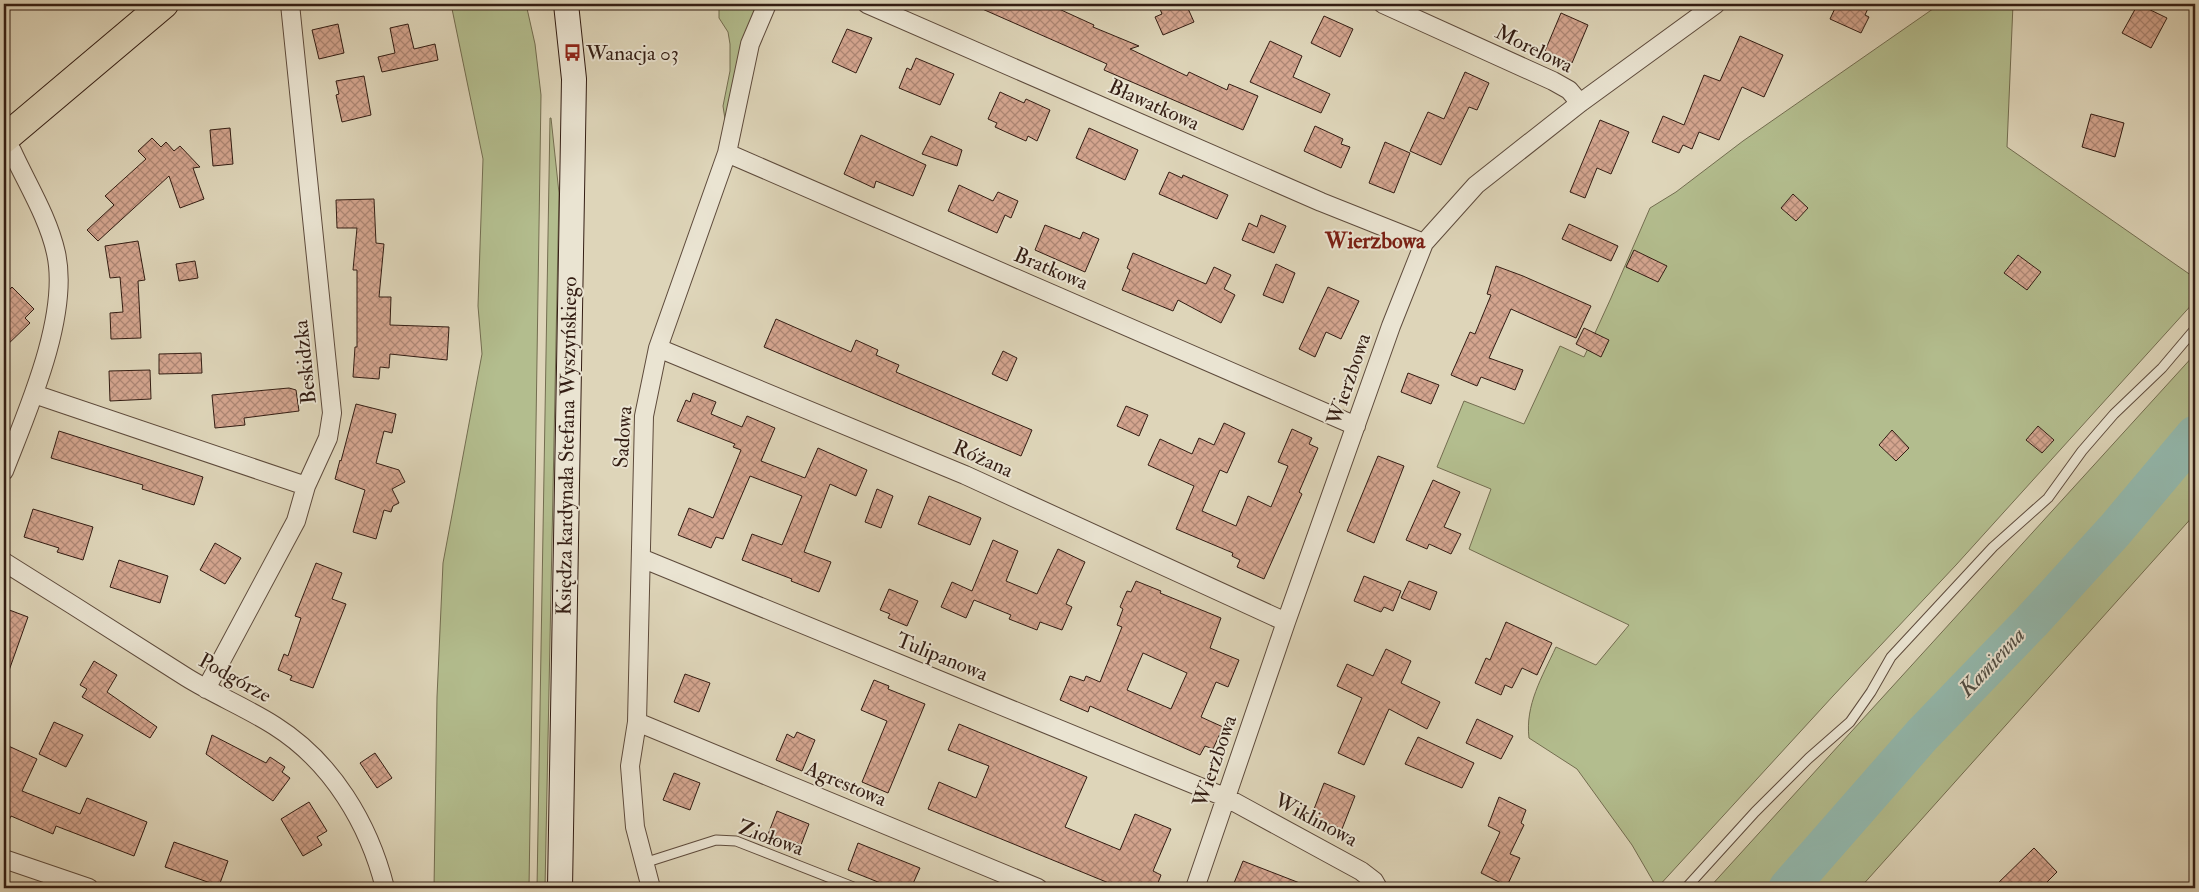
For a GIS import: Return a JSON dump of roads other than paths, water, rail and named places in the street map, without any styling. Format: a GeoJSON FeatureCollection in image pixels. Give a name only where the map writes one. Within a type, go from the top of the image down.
{"type":"FeatureCollection","features":[{"type":"Feature","properties":{"kind":"main road"},"geometry":{"type":"LineString","coordinates":[[4,140],[164,4]]}},
{"type":"Feature","properties":{"kind":"main road","name":"Księdza kardynała Stefana Wyszyńskiego"},"geometry":{"type":"LineString","coordinates":[[560,888],[574,79],[566,4]]}},
{"type":"Feature","properties":{"kind":"street","name":"Beskidzka"},"geometry":{"type":"LineString","coordinates":[[206,689],[296,521],[306,486],[328,438],[332,413],[290,4]]}},
{"type":"Feature","properties":{"kind":"street","name":"Sadowa"},"geometry":{"type":"LineString","coordinates":[[651,888],[635,827],[630,766],[637,722],[644,416],[658,348],[727,153],[746,60],[767,4]]}},
{"type":"Feature","properties":{"kind":"street","name":"Bławatkowa"},"geometry":{"type":"LineString","coordinates":[[867,4],[1322,202],[1424,243]]}},
{"type":"Feature","properties":{"kind":"street","name":"Morelowa"},"geometry":{"type":"LineString","coordinates":[[1383,4],[1553,81],[1569,90],[1580,103]]}},
{"type":"Feature","properties":{"kind":"street","name":"Wierzbowa"},"geometry":{"type":"LineString","coordinates":[[1195,888],[1286,622],[1391,326],[1424,243],[1476,185],[1580,103],[1716,4]]}},
{"type":"Feature","properties":{"kind":"street"},"geometry":{"type":"LineString","coordinates":[[4,140],[12,152],[46,223],[56,253],[58,285],[56,316],[34,394],[4,471]]}},
{"type":"Feature","properties":{"kind":"street","name":"Bratkowa"},"geometry":{"type":"LineString","coordinates":[[727,153],[1356,426]]}},
{"type":"Feature","properties":{"kind":"street","name":"Różana"},"geometry":{"type":"LineString","coordinates":[[658,348],[965,475],[1286,622]]}},
{"type":"Feature","properties":{"kind":"street"},"geometry":{"type":"LineString","coordinates":[[34,394],[306,486]]}},
{"type":"Feature","properties":{"kind":"street","name":"Tulipanowa"},"geometry":{"type":"LineString","coordinates":[[641,558],[1227,798]]}},
{"type":"Feature","properties":{"kind":"street","name":"Podgórze"},"geometry":{"type":"LineString","coordinates":[[4,562],[206,689],[299,743],[330,775],[353,809],[374,854],[385,888]]}},
{"type":"Feature","properties":{"kind":"street","name":"Agrestowa"},"geometry":{"type":"LineString","coordinates":[[637,722],[1038,888]]}},
{"type":"Feature","properties":{"kind":"street","name":"Wiklinowa"},"geometry":{"type":"LineString","coordinates":[[1227,798],[1361,870],[1374,881],[1378,888]]}},
{"type":"Feature","properties":{"kind":"street"},"geometry":{"type":"LineString","coordinates":[[4,858],[89,888]]}},
{"type":"Feature","properties":{"kind":"lane"},"geometry":{"type":"LineString","coordinates":[[1686,888],[1809,758],[1850,722],[1891,658],[1994,547],[2048,498],[2082,451],[2114,414],[2162,368],[2195,329]]}},
{"type":"Feature","properties":{"kind":"lane","name":"Ziołowa"},"geometry":{"type":"LineString","coordinates":[[644,863],[716,840],[727,839],[856,888]]}},
{"type":"Feature","properties":{"kind":"waterway","name":"Kamienna"},"geometry":{"type":"LineString","coordinates":[[1788,888],[1922,735],[2031,622],[2115,530],[2195,435]]}},
{"type":"Feature","properties":{"kind":"place","name":"Wanacja 03"},"geometry":{"type":"Point","coordinates":[572,53]}},
{"type":"Feature","properties":{"kind":"district","name":"Wierzbowa"},"geometry":{"type":"Point","coordinates":[1375,241]}}]}
